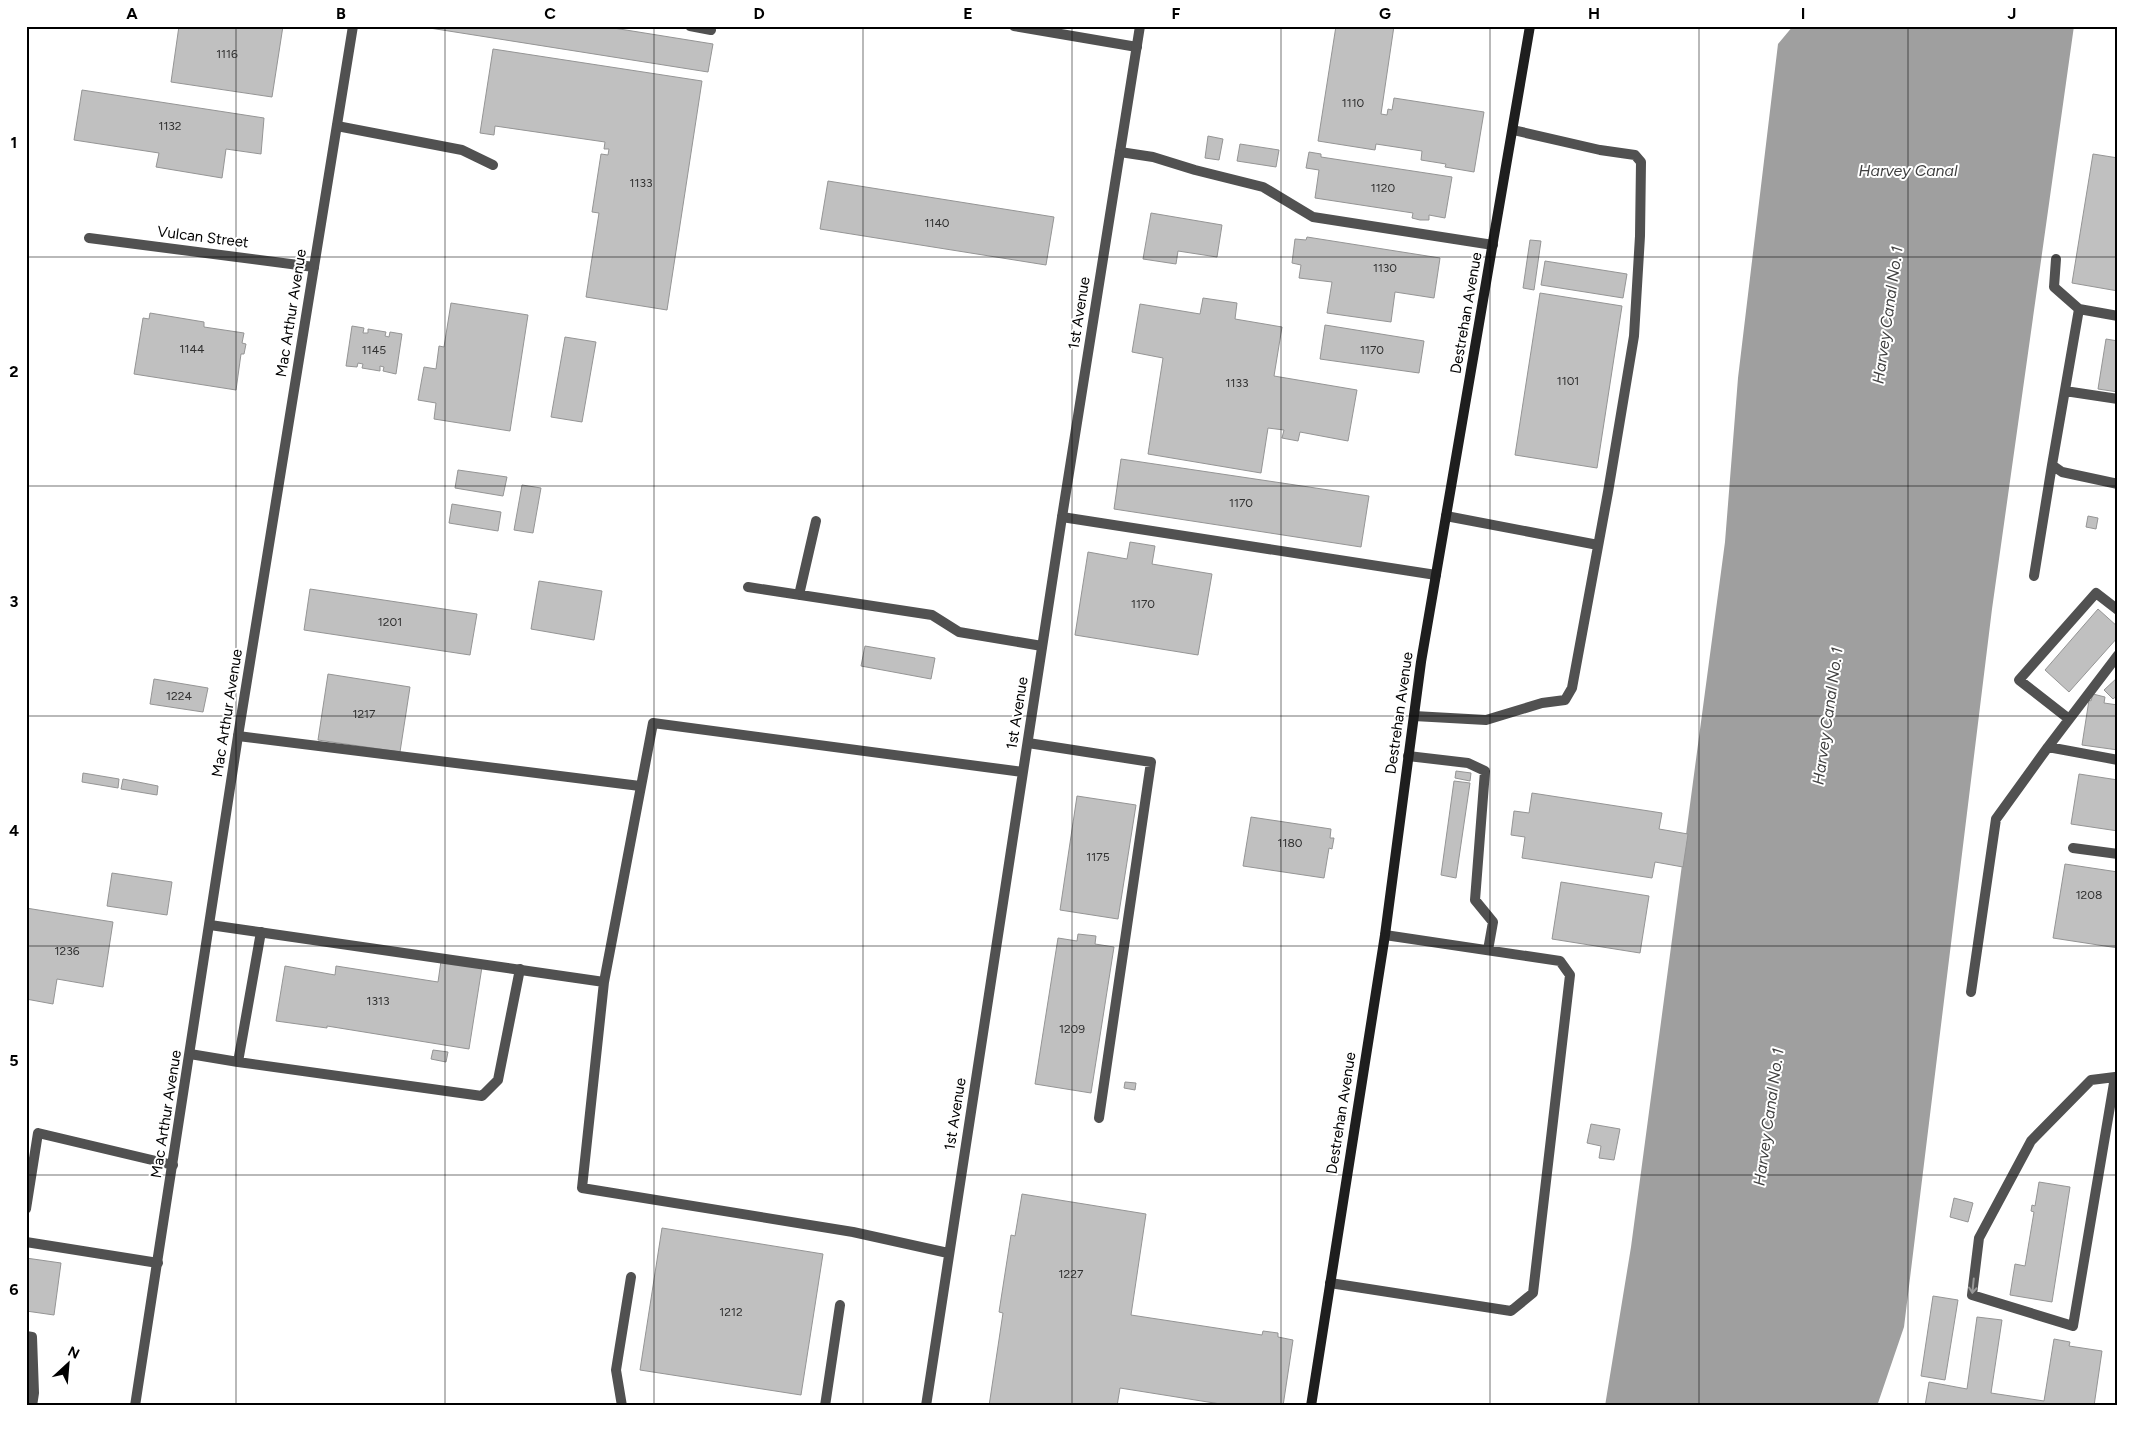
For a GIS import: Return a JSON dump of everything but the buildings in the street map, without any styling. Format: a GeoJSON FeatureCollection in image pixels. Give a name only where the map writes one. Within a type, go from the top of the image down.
{"type":"FeatureCollection","features":[{"type":"Feature","properties":{"kind":"main road","name":"Destrehan Avenue"},"geometry":{"type":"LineString","coordinates":[[1311,1406],[1385,935],[1408,756],[1436,576],[1530,26]]}},
{"type":"Feature","properties":{"kind":"street","name":"Mac Arthur Avenue"},"geometry":{"type":"LineString","coordinates":[[135,1406],[238,736],[353,26]]}},
{"type":"Feature","properties":{"kind":"street"},"geometry":{"type":"LineString","coordinates":[[690,26],[711,30]]}},
{"type":"Feature","properties":{"kind":"street"},"geometry":{"type":"LineString","coordinates":[[1014,26],[1137,47]]}},
{"type":"Feature","properties":{"kind":"street","name":"1st Avenue"},"geometry":{"type":"LineString","coordinates":[[926,1406],[1062,517],[1140,26]]}},
{"type":"Feature","properties":{"kind":"street"},"geometry":{"type":"LineString","coordinates":[[337,126],[462,150],[493,165]]}},
{"type":"Feature","properties":{"kind":"street"},"geometry":{"type":"LineString","coordinates":[[1414,716],[1486,720],[1542,703],[1565,700],[1572,688],[1634,336],[1640,236],[1641,162],[1635,155],[1600,150],[1513,130]]}},
{"type":"Feature","properties":{"kind":"street"},"geometry":{"type":"LineString","coordinates":[[1120,152],[1153,157],[1263,187],[1313,217],[1493,245]]}},
{"type":"Feature","properties":{"kind":"street","name":"Vulcan Street"},"geometry":{"type":"LineString","coordinates":[[89,238],[314,267]]}},
{"type":"Feature","properties":{"kind":"street"},"geometry":{"type":"LineString","coordinates":[[2056,259],[2054,287],[2079,309],[2118,316]]}},
{"type":"Feature","properties":{"kind":"street"},"geometry":{"type":"LineString","coordinates":[[2034,576],[2079,309]]}},
{"type":"Feature","properties":{"kind":"street"},"geometry":{"type":"LineString","coordinates":[[2065,391],[2118,399]]}},
{"type":"Feature","properties":{"kind":"street"},"geometry":{"type":"LineString","coordinates":[[2052,466],[2062,472],[2118,484]]}},
{"type":"Feature","properties":{"kind":"street"},"geometry":{"type":"LineString","coordinates":[[1446,516],[1598,545]]}},
{"type":"Feature","properties":{"kind":"street"},"geometry":{"type":"LineString","coordinates":[[1062,517],[1436,576]]}},
{"type":"Feature","properties":{"kind":"street"},"geometry":{"type":"LineString","coordinates":[[799,595],[816,521]]}},
{"type":"Feature","properties":{"kind":"street"},"geometry":{"type":"LineString","coordinates":[[748,587],[932,615],[959,632],[1042,646]]}},
{"type":"Feature","properties":{"kind":"street"},"geometry":{"type":"LineString","coordinates":[[2069,719],[2019,680],[2096,593],[2118,610]]}},
{"type":"Feature","properties":{"kind":"street"},"geometry":{"type":"LineString","coordinates":[[1971,992],[1996,819],[2118,655]]}},
{"type":"Feature","properties":{"kind":"street"},"geometry":{"type":"LineString","coordinates":[[948,1253],[853,1232],[582,1188],[604,982],[653,723],[1023,772]]}},
{"type":"Feature","properties":{"kind":"street"},"geometry":{"type":"LineString","coordinates":[[238,736],[640,786]]}},
{"type":"Feature","properties":{"kind":"street"},"geometry":{"type":"LineString","coordinates":[[1028,743],[1151,762],[1098,1118]]}},
{"type":"Feature","properties":{"kind":"street"},"geometry":{"type":"LineString","coordinates":[[2048,747],[2118,760]]}},
{"type":"Feature","properties":{"kind":"street"},"geometry":{"type":"LineString","coordinates":[[1408,756],[1468,763],[1485,771],[1475,900],[1493,922],[1488,950]]}},
{"type":"Feature","properties":{"kind":"street"},"geometry":{"type":"LineString","coordinates":[[2073,848],[2118,854]]}},
{"type":"Feature","properties":{"kind":"street"},"geometry":{"type":"LineString","coordinates":[[210,925],[604,982]]}},
{"type":"Feature","properties":{"kind":"street"},"geometry":{"type":"LineString","coordinates":[[238,1062],[261,932]]}},
{"type":"Feature","properties":{"kind":"street"},"geometry":{"type":"LineString","coordinates":[[1330,1283],[1511,1311],[1532,1293],[1570,975],[1560,961],[1385,935]]}},
{"type":"Feature","properties":{"kind":"street"},"geometry":{"type":"LineString","coordinates":[[190,1054],[482,1096],[498,1080],[520,969]]}},
{"type":"Feature","properties":{"kind":"street"},"geometry":{"type":"LineString","coordinates":[[2117,1077],[2073,1326],[1972,1295],[1980,1238],[2030,1140],[2091,1080],[2117,1077]]}},
{"type":"Feature","properties":{"kind":"street"},"geometry":{"type":"LineString","coordinates":[[26,1209],[38,1133],[173,1164]]}},
{"type":"Feature","properties":{"kind":"street"},"geometry":{"type":"LineString","coordinates":[[26,1242],[158,1263]]}},
{"type":"Feature","properties":{"kind":"street"},"geometry":{"type":"LineString","coordinates":[[622,1406],[616,1370],[631,1277]]}},
{"type":"Feature","properties":{"kind":"street"},"geometry":{"type":"LineString","coordinates":[[825,1406],[840,1305]]}},
{"type":"Feature","properties":{"kind":"street"},"geometry":{"type":"LineString","coordinates":[[26,1336],[32,1337],[34,1393],[32,1406]]}},
{"type":"Feature","properties":{"kind":"water","name":"Harvey Canal"},"geometry":{"type":"Polygon","coordinates":[[[1793,26],[2074,26],[1992,609],[1904,1327],[1877,1406],[1605,1406],[1631,1247],[1725,542],[1738,378],[1778,44],[1793,26]]]}},
{"type":"Feature","properties":{"kind":"water label","name":"Harvey Canal No. 1"},"geometry":{"type":"Point","coordinates":[1887,315]}},
{"type":"Feature","properties":{"kind":"water label","name":"Harvey Canal No. 1"},"geometry":{"type":"Point","coordinates":[1827,716]}},
{"type":"Feature","properties":{"kind":"water label","name":"Harvey Canal No. 1"},"geometry":{"type":"Point","coordinates":[1768,1117]}}]}
